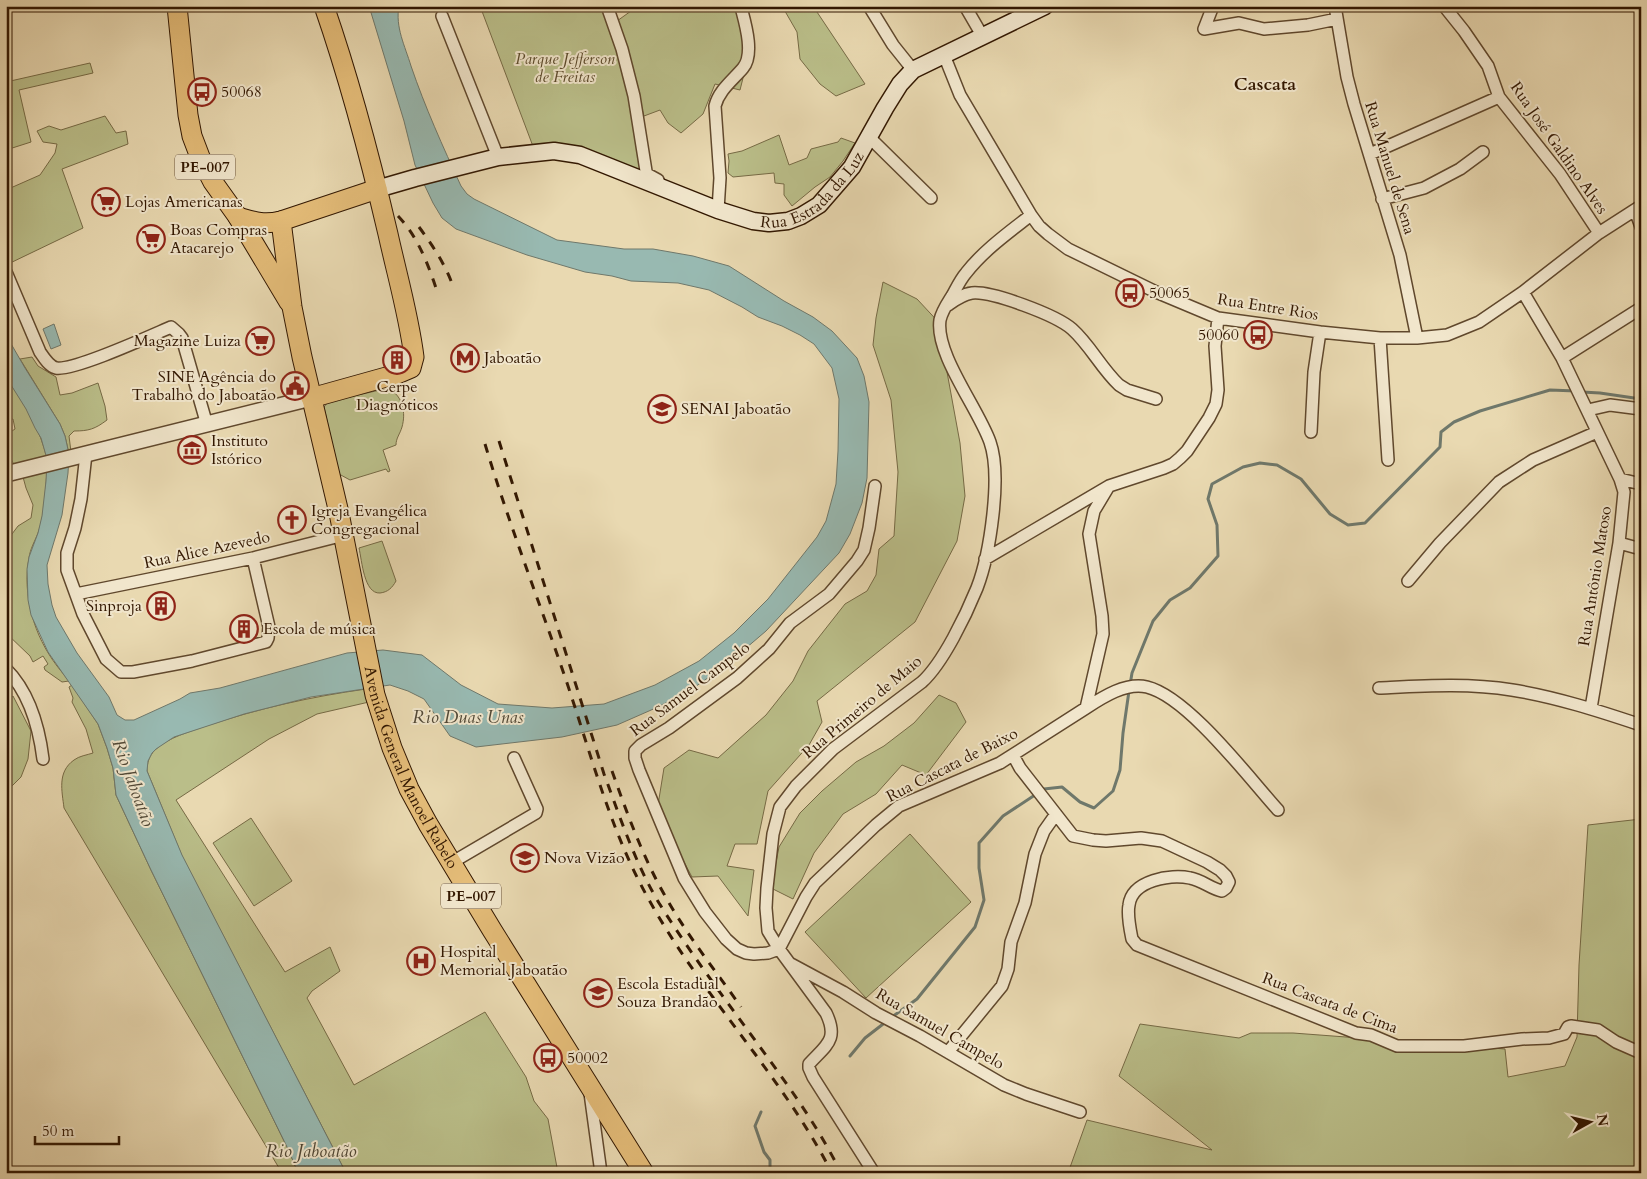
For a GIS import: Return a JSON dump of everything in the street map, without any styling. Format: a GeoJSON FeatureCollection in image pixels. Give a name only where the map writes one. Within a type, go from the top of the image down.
{"type":"FeatureCollection","features":[{"type":"Feature","properties":{"kind":"main road","name":"PE-007"},"geometry":{"type":"LineString","coordinates":[[177,6],[184,80],[192,136],[200,157],[206,170],[238,217],[292,307]]}},
{"type":"Feature","properties":{"kind":"main road"},"geometry":{"type":"LineString","coordinates":[[282,222],[292,307],[311,398],[398,374],[411,368],[413,364],[413,351],[377,190],[343,61],[324,6]]}},
{"type":"Feature","properties":{"kind":"main road","name":"Rua Estrada da Luz"},"geometry":{"type":"LineString","coordinates":[[377,190],[415,178],[498,157],[554,152],[580,155],[718,210],[753,221],[769,223],[788,221],[801,216],[819,205],[852,167],[900,84],[913,70],[1045,6]]}},
{"type":"Feature","properties":{"kind":"main road"},"geometry":{"type":"LineString","coordinates":[[238,217],[263,224],[282,222],[377,190]]}},
{"type":"Feature","properties":{"kind":"main road","name":"PE-007"},"geometry":{"type":"LineString","coordinates":[[311,398],[344,535]]}},
{"type":"Feature","properties":{"kind":"main road","name":"Avenida General Manoel Rabelo"},"geometry":{"type":"LineString","coordinates":[[344,535],[376,694],[392,748],[409,789],[451,863],[644,1173]]}},
{"type":"Feature","properties":{"kind":"street"},"geometry":{"type":"LineString","coordinates":[[607,6],[622,49],[634,96],[646,171],[650,176],[666,183],[669,190]]}},
{"type":"Feature","properties":{"kind":"street"},"geometry":{"type":"LineString","coordinates":[[869,6],[893,45],[913,70]]}},
{"type":"Feature","properties":{"kind":"street"},"geometry":{"type":"LineString","coordinates":[[965,6],[983,37]]}},
{"type":"Feature","properties":{"kind":"street"},"geometry":{"type":"LineString","coordinates":[[1213,6],[1204,29],[1239,23],[1264,29],[1308,25],[1337,19]]}},
{"type":"Feature","properties":{"kind":"street","name":"Rua Manuel de Sena"},"geometry":{"type":"LineString","coordinates":[[1335,6],[1347,77],[1400,256],[1417,338]]}},
{"type":"Feature","properties":{"kind":"street","name":"Rua José Galdino Alves"},"geometry":{"type":"LineString","coordinates":[[1444,6],[1488,66],[1499,97],[1560,174],[1599,233]]}},
{"type":"Feature","properties":{"kind":"street"},"geometry":{"type":"LineString","coordinates":[[718,210],[720,178],[716,106],[725,88],[746,63],[748,36],[742,11]]}},
{"type":"Feature","properties":{"kind":"street"},"geometry":{"type":"LineString","coordinates":[[442,16],[498,157]]}},
{"type":"Feature","properties":{"kind":"street","name":"Rua Entre Rios"},"geometry":{"type":"LineString","coordinates":[[944,55],[960,95],[1039,226],[1068,249],[1156,292],[1218,318],[1380,338],[1417,338],[1447,335],[1479,322],[1523,292],[1599,233],[1638,208]]}},
{"type":"Feature","properties":{"kind":"street"},"geometry":{"type":"LineString","coordinates":[[1370,154],[1499,97]]}},
{"type":"Feature","properties":{"kind":"street"},"geometry":{"type":"LineString","coordinates":[[869,137],[931,198]]}},
{"type":"Feature","properties":{"kind":"street"},"geometry":{"type":"LineString","coordinates":[[1382,199],[1424,188],[1460,168],[1483,152]]}},
{"type":"Feature","properties":{"kind":"street"},"geometry":{"type":"LineString","coordinates":[[1638,208],[1641,227]]}},
{"type":"Feature","properties":{"kind":"street","name":"Rua Primeiro de Maio"},"geometry":{"type":"LineString","coordinates":[[874,1173],[811,1073],[810,1064],[831,1038],[832,1025],[826,1013],[779,950],[768,931],[766,908],[773,834],[780,807],[796,786],[833,749],[932,674],[962,620],[977,587],[985,559],[993,510],[996,478],[994,459],[990,441],[943,346],[940,321],[946,306],[964,275],[974,263],[1031,215]]}},
{"type":"Feature","properties":{"kind":"street"},"geometry":{"type":"LineString","coordinates":[[6,272],[40,352],[53,367],[60,368],[82,364],[171,327],[176,330],[182,338],[207,425]]}},
{"type":"Feature","properties":{"kind":"street","name":"Rua Antônio Matoso"},"geometry":{"type":"LineString","coordinates":[[1523,292],[1562,358],[1588,410],[1620,478],[1624,496],[1619,543],[1591,708]]}},
{"type":"Feature","properties":{"kind":"street"},"geometry":{"type":"LineString","coordinates":[[946,306],[967,294],[979,293],[1046,313],[1072,330],[1119,384],[1128,390],[1156,399]]}},
{"type":"Feature","properties":{"kind":"street"},"geometry":{"type":"LineString","coordinates":[[1562,358],[1641,308]]}},
{"type":"Feature","properties":{"kind":"street"},"geometry":{"type":"LineString","coordinates":[[985,559],[1108,486],[1164,468],[1173,464],[1187,451],[1216,404],[1218,394],[1215,346],[1218,318]]}},
{"type":"Feature","properties":{"kind":"street"},"geometry":{"type":"LineString","coordinates":[[1311,432],[1314,372],[1320,332]]}},
{"type":"Feature","properties":{"kind":"street"},"geometry":{"type":"LineString","coordinates":[[1380,338],[1388,460]]}},
{"type":"Feature","properties":{"kind":"street"},"geometry":{"type":"LineString","coordinates":[[6,474],[311,398]]}},
{"type":"Feature","properties":{"kind":"street"},"geometry":{"type":"LineString","coordinates":[[1588,410],[1610,405],[1641,409]]}},
{"type":"Feature","properties":{"kind":"street"},"geometry":{"type":"LineString","coordinates":[[1408,581],[1461,519],[1504,478],[1533,460],[1597,432]]}},
{"type":"Feature","properties":{"kind":"street"},"geometry":{"type":"LineString","coordinates":[[81,456],[81,499],[75,528],[68,545],[67,570],[83,614],[106,658],[121,672],[133,672],[192,661],[266,642],[269,627],[253,558]]}},
{"type":"Feature","properties":{"kind":"street"},"geometry":{"type":"LineString","coordinates":[[1620,478],[1641,484]]}},
{"type":"Feature","properties":{"kind":"street","name":"Rua Samuel Campelo"},"geometry":{"type":"LineString","coordinates":[[779,950],[754,954],[737,949],[726,939],[705,912],[684,878],[639,770],[634,753],[641,745],[669,728],[737,678],[769,649],[790,623],[829,594],[864,550],[875,486]]}},
{"type":"Feature","properties":{"kind":"street"},"geometry":{"type":"LineString","coordinates":[[1086,708],[1103,634],[1102,616],[1089,534],[1094,511],[1108,486]]}},
{"type":"Feature","properties":{"kind":"street","name":"Rua Alice Azevedo"},"geometry":{"type":"LineString","coordinates":[[76,594],[253,558],[344,535]]}},
{"type":"Feature","properties":{"kind":"street"},"geometry":{"type":"LineString","coordinates":[[1619,543],[1641,549]]}},
{"type":"Feature","properties":{"kind":"street"},"geometry":{"type":"LineString","coordinates":[[6,669],[23,690],[32,711],[40,736],[43,760]]}},
{"type":"Feature","properties":{"kind":"street"},"geometry":{"type":"LineString","coordinates":[[1379,688],[1443,685],[1512,690],[1591,708],[1641,725]]}},
{"type":"Feature","properties":{"kind":"street","name":"Rua Cascata de Baixo"},"geometry":{"type":"LineString","coordinates":[[779,950],[815,883],[876,825],[899,806],[965,779],[1013,756],[1104,696],[1124,689],[1147,687],[1178,704],[1210,733],[1278,810]]}},
{"type":"Feature","properties":{"kind":"street"},"geometry":{"type":"LineString","coordinates":[[948,1052],[1002,986],[1008,969],[1012,936],[1025,903],[1035,854],[1044,831],[1056,814],[1020,768],[1013,756]]}},
{"type":"Feature","properties":{"kind":"street"},"geometry":{"type":"LineString","coordinates":[[451,863],[536,813],[537,809],[514,758]]}},
{"type":"Feature","properties":{"kind":"street","name":"Rua Cascata de Cima"},"geometry":{"type":"LineString","coordinates":[[1056,814],[1073,836],[1106,842],[1141,838],[1162,841],[1207,862],[1226,876],[1229,882],[1222,891],[1191,878],[1163,878],[1139,888],[1132,895],[1129,904],[1132,939],[1137,945],[1356,1032],[1371,1035],[1397,1046],[1464,1046],[1522,1039],[1550,1038],[1564,1034],[1568,1026],[1571,1026],[1598,1030],[1616,1042],[1641,1053]]}},
{"type":"Feature","properties":{"kind":"street","name":"Rua Samuel Campelo"},"geometry":{"type":"LineString","coordinates":[[789,963],[1004,1085],[1080,1112]]}},
{"type":"Feature","properties":{"kind":"street"},"geometry":{"type":"LineString","coordinates":[[589,1086],[601,1173]]}},
{"type":"Feature","properties":{"kind":"green space","name":"Parque Jefferson de Freitas"},"geometry":{"type":"Polygon","coordinates":[[[480,6],[602,6],[626,77],[641,174],[534,149],[480,6]]]}},
{"type":"Feature","properties":{"kind":"green space"},"geometry":{"type":"Polygon","coordinates":[[[638,6],[743,6],[752,42],[740,90],[715,84],[703,114],[681,133],[668,123],[660,110],[644,116],[617,21],[638,6]]]}},
{"type":"Feature","properties":{"kind":"green space"},"geometry":{"type":"Polygon","coordinates":[[[782,6],[813,6],[865,84],[836,96],[820,84],[800,59],[797,32],[782,6]]]}},
{"type":"Feature","properties":{"kind":"green space"},"geometry":{"type":"Polygon","coordinates":[[[90,63],[93,73],[19,90],[31,142],[6,150],[6,82],[90,63]]]}},
{"type":"Feature","properties":{"kind":"green space"},"geometry":{"type":"Polygon","coordinates":[[[105,116],[116,133],[126,131],[128,144],[62,169],[83,228],[6,265],[6,190],[40,175],[55,153],[57,144],[43,142],[37,131],[49,126],[61,130],[105,116]]]}},
{"type":"Feature","properties":{"kind":"green space"},"geometry":{"type":"Polygon","coordinates":[[[779,135],[789,165],[807,158],[811,149],[838,142],[841,138],[855,143],[830,177],[792,206],[784,195],[784,184],[775,183],[774,173],[733,177],[728,173],[728,154],[742,151],[779,135]]]}},
{"type":"Feature","properties":{"kind":"green space"},"geometry":{"type":"Polygon","coordinates":[[[883,282],[917,299],[944,328],[947,372],[960,443],[965,496],[957,541],[915,622],[817,701],[822,722],[809,745],[768,791],[757,844],[735,844],[727,866],[754,870],[748,916],[718,876],[692,877],[669,834],[658,805],[664,768],[689,750],[718,758],[766,715],[793,681],[808,651],[845,604],[867,591],[876,575],[879,549],[894,536],[898,472],[891,400],[873,345],[883,282]]]}},
{"type":"Feature","properties":{"kind":"green space"},"geometry":{"type":"Polygon","coordinates":[[[32,357],[38,366],[56,377],[60,395],[72,393],[98,383],[107,420],[92,429],[74,431],[69,436],[71,452],[69,454],[60,424],[20,359],[32,357]]]}},
{"type":"Feature","properties":{"kind":"green space"},"geometry":{"type":"Polygon","coordinates":[[[6,377],[31,416],[47,459],[14,465],[6,448],[6,435],[15,429],[13,419],[6,420],[6,377]]]}},
{"type":"Feature","properties":{"kind":"green space"},"geometry":{"type":"Polygon","coordinates":[[[389,389],[400,400],[404,416],[396,445],[383,450],[390,471],[388,472],[386,469],[350,480],[339,474],[324,407],[328,402],[389,389]]]}},
{"type":"Feature","properties":{"kind":"green space"},"geometry":{"type":"Polygon","coordinates":[[[47,472],[42,518],[31,548],[27,586],[32,615],[42,642],[69,681],[62,682],[45,670],[44,667],[48,664],[43,656],[33,662],[30,656],[6,633],[6,535],[9,538],[18,526],[31,518],[33,505],[23,477],[47,472]]]}},
{"type":"Feature","properties":{"kind":"green space"},"geometry":{"type":"Polygon","coordinates":[[[382,541],[396,581],[390,589],[380,593],[375,592],[367,583],[359,548],[382,541]]]}},
{"type":"Feature","properties":{"kind":"green space"},"geometry":{"type":"Polygon","coordinates":[[[72,685],[98,724],[113,768],[116,795],[298,1173],[282,1173],[64,808],[62,782],[65,770],[76,759],[93,753],[86,729],[72,702],[73,698],[69,687],[72,685]]]}},
{"type":"Feature","properties":{"kind":"green space"},"geometry":{"type":"Polygon","coordinates":[[[366,689],[369,702],[317,714],[269,739],[176,800],[285,972],[330,947],[340,971],[312,991],[307,998],[354,1085],[485,1012],[526,1077],[534,1101],[548,1119],[558,1173],[346,1173],[182,856],[147,771],[147,765],[155,750],[173,738],[186,733],[266,708],[305,699],[366,689]]]}},
{"type":"Feature","properties":{"kind":"green space"},"geometry":{"type":"Polygon","coordinates":[[[939,695],[956,703],[966,722],[926,775],[902,765],[876,794],[843,814],[814,853],[793,899],[771,888],[779,847],[800,813],[856,762],[884,746],[914,723],[939,695]]]}},
{"type":"Feature","properties":{"kind":"green space"},"geometry":{"type":"Polygon","coordinates":[[[13,696],[31,731],[28,759],[21,777],[6,792],[6,702],[13,696]]]}},
{"type":"Feature","properties":{"kind":"green space"},"geometry":{"type":"Polygon","coordinates":[[[251,818],[292,881],[254,906],[213,843],[251,818]]]}},
{"type":"Feature","properties":{"kind":"green space"},"geometry":{"type":"Polygon","coordinates":[[[1641,819],[1641,1173],[1068,1173],[1087,1120],[1212,1150],[1119,1076],[1140,1024],[1239,1038],[1251,1033],[1293,1033],[1505,1049],[1508,1077],[1565,1066],[1577,1037],[1579,965],[1588,825],[1641,819]]]}},
{"type":"Feature","properties":{"kind":"green space"},"geometry":{"type":"Polygon","coordinates":[[[910,834],[971,902],[866,998],[805,932],[910,834]]]}},
{"type":"Feature","properties":{"kind":"water","name":"Rio Duas Unas"},"geometry":{"type":"Polygon","coordinates":[[[369,6],[399,6],[398,21],[401,36],[422,97],[461,186],[474,199],[557,240],[624,249],[653,249],[693,256],[729,266],[813,317],[832,331],[857,358],[864,376],[869,402],[867,478],[862,503],[850,534],[839,553],[766,631],[725,666],[692,689],[658,707],[617,725],[562,737],[476,747],[450,736],[424,699],[390,685],[311,697],[244,714],[174,737],[152,753],[148,761],[147,771],[182,855],[346,1173],[298,1173],[116,795],[113,768],[98,724],[48,652],[31,615],[28,600],[27,569],[42,516],[47,459],[41,438],[6,377],[6,335],[60,424],[69,454],[62,515],[47,565],[52,605],[56,617],[77,653],[109,697],[117,715],[125,720],[134,720],[190,693],[220,688],[347,653],[383,650],[422,655],[461,685],[498,704],[552,708],[604,704],[655,685],[699,661],[734,633],[768,599],[817,537],[826,521],[836,484],[839,399],[832,368],[814,344],[782,326],[758,317],[709,290],[678,283],[631,281],[585,272],[527,255],[456,229],[442,218],[415,165],[404,121],[369,6]]]}},
{"type":"Feature","properties":{"kind":"water"},"geometry":{"type":"Polygon","coordinates":[[[54,324],[61,345],[51,349],[43,329],[54,324]]]}},
{"type":"Feature","properties":{"kind":"waterway"},"geometry":{"type":"LineString","coordinates":[[1130,685],[1132,673],[1153,621],[1170,600],[1190,588],[1218,556],[1217,525],[1208,499],[1212,484],[1243,467],[1260,463],[1277,465],[1301,479],[1330,514],[1348,525],[1365,523],[1440,447],[1441,432],[1454,422],[1480,411],[1550,390],[1576,391]]}},
{"type":"Feature","properties":{"kind":"waterway"},"geometry":{"type":"LineString","coordinates":[[1582,392],[1641,399]]}},
{"type":"Feature","properties":{"kind":"waterway"},"geometry":{"type":"LineString","coordinates":[[892,1017],[917,999],[975,927],[984,900],[979,868],[979,843],[1003,816],[1044,789],[1062,787],[1080,802],[1094,808],[1113,791],[1120,770],[1129,691]]}},
{"type":"Feature","properties":{"kind":"waterway"},"geometry":{"type":"LineString","coordinates":[[850,1056],[865,1038],[887,1021]]}},
{"type":"Feature","properties":{"kind":"waterway"},"geometry":{"type":"LineString","coordinates":[[761,1112],[755,1126],[764,1152],[770,1160],[770,1173]]}},
{"type":"Feature","properties":{"kind":"railway"},"geometry":{"type":"LineString","coordinates":[[398,216],[417,242],[437,291]]}},
{"type":"Feature","properties":{"kind":"railway"},"geometry":{"type":"LineString","coordinates":[[419,227],[438,255],[453,286]]}},
{"type":"Feature","properties":{"kind":"railway"},"geometry":{"type":"LineString","coordinates":[[499,441],[604,774],[628,840],[650,888],[712,981],[807,1114],[841,1173]]}},
{"type":"Feature","properties":{"kind":"railway"},"geometry":{"type":"LineString","coordinates":[[485,444],[602,791],[635,872],[669,934],[789,1102],[812,1137],[832,1173]]}},
{"type":"Feature","properties":{"kind":"railway"},"geometry":{"type":"LineString","coordinates":[[612,771],[642,849],[664,894],[691,938],[741,1007]]}},
{"type":"Feature","properties":{"kind":"place","name":"50068"},"geometry":{"type":"Point","coordinates":[202,92]}},
{"type":"Feature","properties":{"kind":"place","name":"Lojas Americanas"},"geometry":{"type":"Point","coordinates":[106,202]}},
{"type":"Feature","properties":{"kind":"place","name":"Boas Compras Atacarejo"},"geometry":{"type":"Point","coordinates":[151,239]}},
{"type":"Feature","properties":{"kind":"place","name":"50065"},"geometry":{"type":"Point","coordinates":[1130,293]}},
{"type":"Feature","properties":{"kind":"place","name":"50060"},"geometry":{"type":"Point","coordinates":[1258,335]}},
{"type":"Feature","properties":{"kind":"place","name":"Magazine Luiza"},"geometry":{"type":"Point","coordinates":[260,341]}},
{"type":"Feature","properties":{"kind":"place","name":"Jaboatão"},"geometry":{"type":"Point","coordinates":[465,358]}},
{"type":"Feature","properties":{"kind":"place","name":"Cerpe Diagnóticos"},"geometry":{"type":"Point","coordinates":[397,360]}},
{"type":"Feature","properties":{"kind":"place","name":"SINE Agência do Trabalho do Jaboatão"},"geometry":{"type":"Point","coordinates":[295,386]}},
{"type":"Feature","properties":{"kind":"place","name":"SENAI Jaboatão"},"geometry":{"type":"Point","coordinates":[662,409]}},
{"type":"Feature","properties":{"kind":"place","name":"Instituto Istórico"},"geometry":{"type":"Point","coordinates":[192,450]}},
{"type":"Feature","properties":{"kind":"place","name":"Igreja Evangélica Congregacional"},"geometry":{"type":"Point","coordinates":[292,520]}},
{"type":"Feature","properties":{"kind":"place","name":"Sinproja"},"geometry":{"type":"Point","coordinates":[161,606]}},
{"type":"Feature","properties":{"kind":"place","name":"Escola de música"},"geometry":{"type":"Point","coordinates":[244,629]}},
{"type":"Feature","properties":{"kind":"place","name":"Nova Vizão"},"geometry":{"type":"Point","coordinates":[525,858]}},
{"type":"Feature","properties":{"kind":"place","name":"Hospital Memorial Jaboatão"},"geometry":{"type":"Point","coordinates":[421,961]}},
{"type":"Feature","properties":{"kind":"place","name":"Escola Estadual Souza Brandão"},"geometry":{"type":"Point","coordinates":[598,993]}},
{"type":"Feature","properties":{"kind":"place","name":"50002"},"geometry":{"type":"Point","coordinates":[548,1058]}},
{"type":"Feature","properties":{"kind":"district","name":"Cascata"},"geometry":{"type":"Point","coordinates":[1265,84]}},
{"type":"Feature","properties":{"kind":"water label","name":"Rio Jaboatão"},"geometry":{"type":"Point","coordinates":[133,783]}},
{"type":"Feature","properties":{"kind":"water label","name":"Rio Jaboatão"},"geometry":{"type":"Point","coordinates":[311,1151]}}]}
